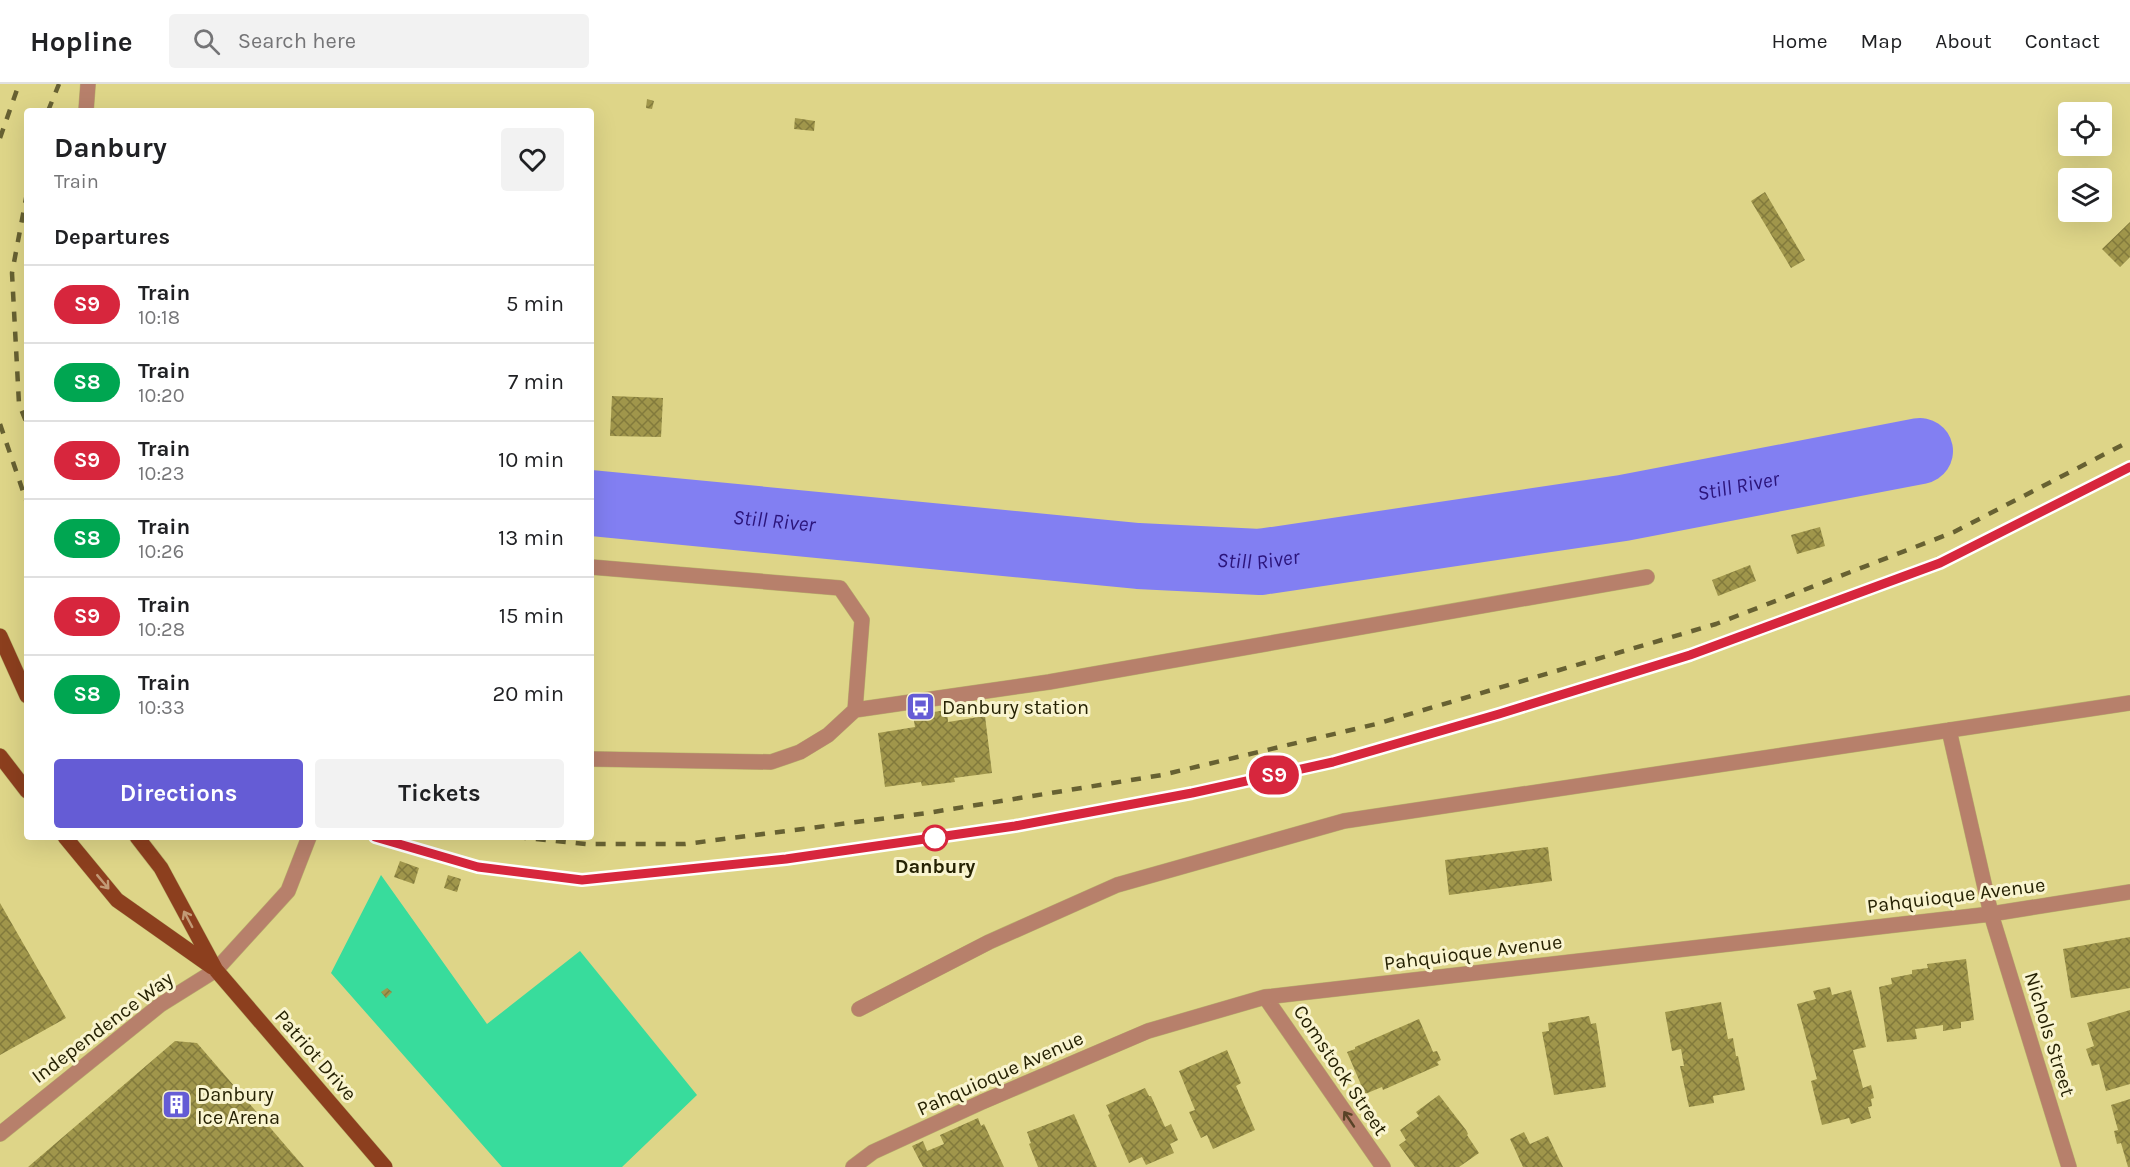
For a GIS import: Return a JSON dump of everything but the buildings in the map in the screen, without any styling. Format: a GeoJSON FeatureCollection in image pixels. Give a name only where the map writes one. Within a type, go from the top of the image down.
{"type":"FeatureCollection","features":[{"type":"Feature","properties":{"kind":"main road"},"geometry":{"type":"LineString","coordinates":[[0,636],[24,689]]}},
{"type":"Feature","properties":{"kind":"main road"},"geometry":{"type":"LineString","coordinates":[[0,756],[24,787]]}},
{"type":"Feature","properties":{"kind":"main road","name":"Patriot Drive"},"geometry":{"type":"LineString","coordinates":[[67,840],[117,900],[216,970]]}},
{"type":"Feature","properties":{"kind":"main road","name":"Patriot Drive"},"geometry":{"type":"LineString","coordinates":[[138,840],[161,868],[216,970],[385,1167]]}},
{"type":"Feature","properties":{"kind":"street"},"geometry":{"type":"LineString","coordinates":[[86,108],[88,84]]}},
{"type":"Feature","properties":{"kind":"street"},"geometry":{"type":"LineString","coordinates":[[594,567],[840,588],[862,620],[855,710]]}},
{"type":"Feature","properties":{"kind":"street"},"geometry":{"type":"LineString","coordinates":[[594,759],[771,762],[809,747],[828,735],[855,710],[1049,682],[1647,577]]}},
{"type":"Feature","properties":{"kind":"street"},"geometry":{"type":"LineString","coordinates":[[859,1009],[989,942],[1116,885],[1344,821],[2130,703]]}},
{"type":"Feature","properties":{"kind":"street","name":"Nichols Street"},"geometry":{"type":"LineString","coordinates":[[1949,730],[1991,914],[2069,1167]]}},
{"type":"Feature","properties":{"kind":"street","name":"Independence Way"},"geometry":{"type":"LineString","coordinates":[[0,1134],[160,1005],[216,970],[288,891],[308,840]]}},
{"type":"Feature","properties":{"kind":"street","name":"Pahquioque Avenue"},"geometry":{"type":"LineString","coordinates":[[853,1167],[873,1152],[982,1102],[1148,1031],[1265,997],[1991,914],[2130,892]]}},
{"type":"Feature","properties":{"kind":"street","name":"Comstock Street"},"geometry":{"type":"LineString","coordinates":[[1265,997],[1383,1167]]}},
{"type":"Feature","properties":{"kind":"green space"},"geometry":{"type":"Polygon","coordinates":[[[381,875],[487,1024],[580,951],[697,1095],[622,1167],[502,1167],[331,973],[381,875]]]}},
{"type":"Feature","properties":{"kind":"waterway","name":"Still River"},"geometry":{"type":"LineString","coordinates":[[594,503],[1138,556],[1260,562],[1623,508],[1920,451]]}},
{"type":"Feature","properties":{"kind":"railway"},"geometry":{"type":"LineString","coordinates":[[0,138],[19,84]]}},
{"type":"Feature","properties":{"kind":"railway"},"geometry":{"type":"LineString","coordinates":[[49,108],[59,84]]}},
{"type":"Feature","properties":{"kind":"railway"},"geometry":{"type":"LineString","coordinates":[[24,209],[12,273],[19,404],[24,416]]}},
{"type":"Feature","properties":{"kind":"railway"},"geometry":{"type":"LineString","coordinates":[[0,424],[24,494]]}},
{"type":"Feature","properties":{"kind":"railway"},"geometry":{"type":"LineString","coordinates":[[546,840],[586,844],[685,844],[927,813],[1162,775],[1376,724],[1716,624],[1954,532],[2130,441]]}},
{"type":"Feature","properties":{"kind":"railway"},"geometry":{"type":"LineString","coordinates":[[384,840],[479,867],[582,880],[786,859],[1015,826],[1192,793],[1333,762],[1690,655],[1940,563],[2130,468]]}},
{"type":"Feature","properties":{"kind":"train","name":"S9"},"geometry":{"type":"LineString","coordinates":[[385,840],[478,867],[582,880],[786,859],[1015,826],[1192,793],[1333,762],[1690,655],[1940,563],[2130,467]]}},
{"type":"Feature","properties":{"kind":"place","name":"Danbury station"},"geometry":{"type":"Point","coordinates":[921,707]}},
{"type":"Feature","properties":{"kind":"place","name":"Danbury"},"geometry":{"type":"Point","coordinates":[935,838]}},
{"type":"Feature","properties":{"kind":"place","name":"Danbury Ice Arena"},"geometry":{"type":"Point","coordinates":[176,1105]}}]}
